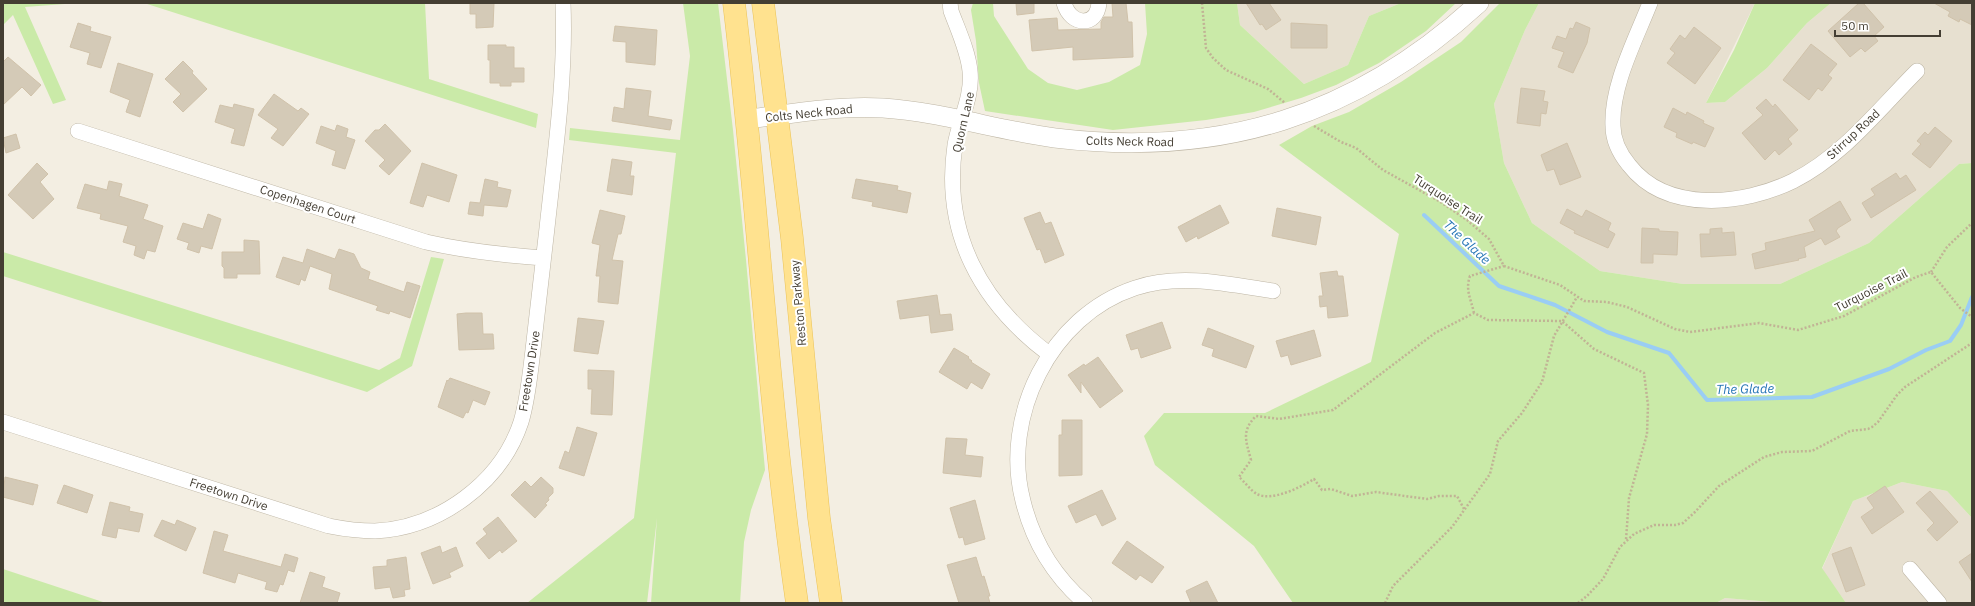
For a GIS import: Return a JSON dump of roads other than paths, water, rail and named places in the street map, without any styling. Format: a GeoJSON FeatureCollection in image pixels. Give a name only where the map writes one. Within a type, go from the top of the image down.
{"type":"FeatureCollection","features":[{"type":"Feature","properties":{"kind":"main road"},"geometry":{"type":"LineString","coordinates":[[734,3],[748,119],[784,504],[797,603]]}},
{"type":"Feature","properties":{"kind":"main road","name":"Reston Parkway"},"geometry":{"type":"LineString","coordinates":[[763,3],[777,116],[820,518],[831,603]]}},
{"type":"Feature","properties":{"kind":"street","name":"Freetown Drive"},"geometry":{"type":"LineString","coordinates":[[3,422],[329,526],[351,530],[399,528],[422,521],[445,511],[466,498],[483,483],[498,465],[511,444],[526,404],[563,75],[563,3]]}},
{"type":"Feature","properties":{"kind":"street","name":"Quorn Lane"},"geometry":{"type":"LineString","coordinates":[[950,3],[951,11],[970,70],[971,86],[955,146],[953,174],[954,194],[960,233],[965,251],[992,298],[1011,322],[1026,337],[1049,354]]}},
{"type":"Feature","properties":{"kind":"street"},"geometry":{"type":"LineString","coordinates":[[1064,3],[1069,15],[1079,21],[1086,21],[1094,16],[1098,11],[1099,3]]}},
{"type":"Feature","properties":{"kind":"street","name":"Colts Neck Road"},"geometry":{"type":"LineString","coordinates":[[748,119],[821,110],[881,108],[921,112],[1056,138],[1144,143],[1222,136],[1262,128],[1341,99],[1375,81],[1418,55],[1479,3]]}},
{"type":"Feature","properties":{"kind":"street","name":"Stirrup Road"},"geometry":{"type":"LineString","coordinates":[[1650,3],[1617,87],[1613,109],[1612,128],[1622,157],[1632,170],[1652,185],[1680,197],[1702,200],[1731,199],[1772,190],[1794,180],[1815,168],[1840,150],[1917,71]]}},
{"type":"Feature","properties":{"kind":"street","name":"Copenhagen Court"},"geometry":{"type":"LineString","coordinates":[[78,131],[426,242],[483,253],[543,258]]}},
{"type":"Feature","properties":{"kind":"street"},"geometry":{"type":"LineString","coordinates":[[1085,603],[1055,572],[1041,549],[1030,526],[1018,476],[1019,439],[1026,404],[1037,376],[1049,354],[1073,326],[1091,310],[1112,297],[1134,288],[1178,281],[1203,281],[1273,291]]}},
{"type":"Feature","properties":{"kind":"street"},"geometry":{"type":"LineString","coordinates":[[1910,568],[1939,603]]}},
{"type":"Feature","properties":{"kind":"waterway","name":"The Glade"},"geometry":{"type":"LineString","coordinates":[[1424,215],[1499,286],[1555,305],[1607,332],[1669,353],[1707,400],[1812,397],[1889,369],[1926,350],[1950,341],[1961,325],[1972,297]]}}]}
